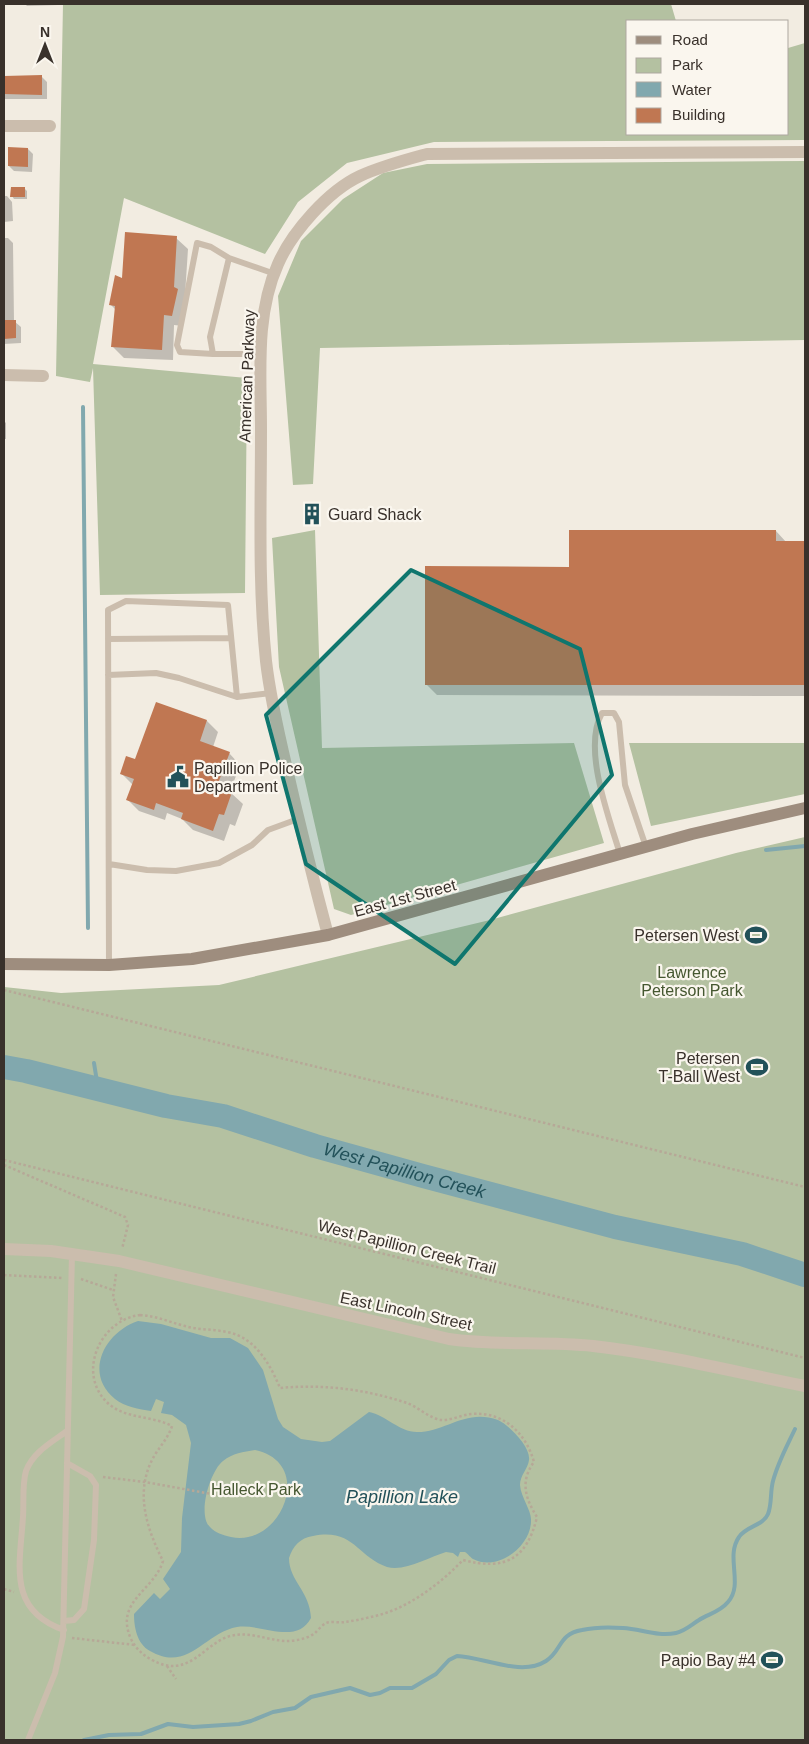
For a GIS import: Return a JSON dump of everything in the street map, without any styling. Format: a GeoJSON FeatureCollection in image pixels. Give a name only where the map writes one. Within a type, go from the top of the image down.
{"type":"FeatureCollection","features":[{"type":"Feature","properties":{"kind":"main road","name":"East 1st Street"},"geometry":{"type":"LineString","coordinates":[[4,964],[109,965],[192,959],[328,935],[743,820],[805,808]]}},
{"type":"Feature","properties":{"kind":"street"},"geometry":{"type":"LineString","coordinates":[[4,126],[50,126]]}},
{"type":"Feature","properties":{"kind":"street","name":"American Parkway"},"geometry":{"type":"LineString","coordinates":[[328,935],[298,818],[266,662],[260,555],[261,354],[265,301],[278,263],[306,220],[358,176],[389,164],[427,154],[805,152]]}},
{"type":"Feature","properties":{"kind":"street"},"geometry":{"type":"LineString","coordinates":[[4,375],[43,376]]}},
{"type":"Feature","properties":{"kind":"street","name":"East Lincoln Street"},"geometry":{"type":"LineString","coordinates":[[4,1249],[72,1254],[119,1261],[449,1339],[494,1344],[565,1344],[612,1349],[805,1386]]}},
{"type":"Feature","properties":{"kind":"lane"},"geometry":{"type":"LineString","coordinates":[[261,354],[180,352],[177,345],[197,243],[211,247],[229,258],[275,274]]}},
{"type":"Feature","properties":{"kind":"lane"},"geometry":{"type":"LineString","coordinates":[[213,354],[210,337],[229,258]]}},
{"type":"Feature","properties":{"kind":"lane"},"geometry":{"type":"LineString","coordinates":[[109,965],[108,610],[126,601],[228,606],[237,697]]}},
{"type":"Feature","properties":{"kind":"lane"},"geometry":{"type":"LineString","coordinates":[[108,639],[231,638]]}},
{"type":"Feature","properties":{"kind":"lane"},"geometry":{"type":"LineString","coordinates":[[108,675],[156,673],[179,678],[237,697],[271,693]]}},
{"type":"Feature","properties":{"kind":"lane"},"geometry":{"type":"LineString","coordinates":[[620,854],[597,776],[597,723],[602,713],[614,714],[619,722],[625,785],[646,847]]}},
{"type":"Feature","properties":{"kind":"lane"},"geometry":{"type":"LineString","coordinates":[[108,864],[147,870],[176,871],[219,863],[252,845],[268,830],[298,818]]}},
{"type":"Feature","properties":{"kind":"lane"},"geometry":{"type":"LineString","coordinates":[[28,1740],[55,1673],[63,1634],[72,1254]]}},
{"type":"Feature","properties":{"kind":"lane"},"geometry":{"type":"LineString","coordinates":[[63,1634],[47,1625],[28,1608],[19,1581],[26,1471],[40,1450],[67,1431]]}},
{"type":"Feature","properties":{"kind":"lane"},"geometry":{"type":"LineString","coordinates":[[64,1621],[74,1620],[84,1609],[94,1540],[96,1485],[90,1476],[67,1463]]}},
{"type":"Feature","properties":{"kind":"path"},"geometry":{"type":"LineString","coordinates":[[4,990],[805,1186]]}},
{"type":"Feature","properties":{"kind":"path","name":"West Papillion Creek Trail"},"geometry":{"type":"LineString","coordinates":[[4,1160],[805,1358]]}},
{"type":"Feature","properties":{"kind":"path"},"geometry":{"type":"LineString","coordinates":[[4,1165],[126,1217],[128,1225],[113,1290],[113,1297],[122,1321]]}},
{"type":"Feature","properties":{"kind":"path"},"geometry":{"type":"LineString","coordinates":[[4,1275],[63,1278]]}},
{"type":"Feature","properties":{"kind":"path"},"geometry":{"type":"LineString","coordinates":[[79,1279],[113,1290]]}},
{"type":"Feature","properties":{"kind":"path"},"geometry":{"type":"LineString","coordinates":[[153,1316],[185,1327],[228,1332],[244,1338],[262,1355],[280,1388],[312,1385],[342,1387],[374,1393],[410,1404],[441,1420],[471,1414],[491,1416],[509,1422],[520,1433],[530,1450],[534,1462],[527,1472],[525,1487],[528,1502],[537,1517],[528,1543],[516,1557],[497,1565],[463,1560],[447,1576],[413,1600],[374,1617],[325,1623],[313,1634],[302,1639],[285,1641],[245,1634],[228,1637],[189,1663],[166,1665],[154,1661],[140,1653],[131,1638],[127,1618],[128,1608],[160,1570],[163,1561],[150,1536],[144,1512],[145,1482],[152,1461],[169,1435],[172,1426],[162,1421],[143,1418],[112,1406],[102,1397],[94,1374],[96,1350],[112,1327],[122,1321],[128,1317],[153,1316]]}},
{"type":"Feature","properties":{"kind":"path"},"geometry":{"type":"LineString","coordinates":[[90,1476],[145,1482],[217,1495]]}},
{"type":"Feature","properties":{"kind":"path"},"geometry":{"type":"LineString","coordinates":[[63,1634],[135,1645]]}},
{"type":"Feature","properties":{"kind":"path"},"geometry":{"type":"LineString","coordinates":[[166,1665],[176,1679]]}},
{"type":"Feature","properties":{"kind":"highlighted area"},"geometry":{"type":"Polygon","coordinates":[[[411,570],[580,649],[612,775],[455,964],[306,864],[266,715],[411,570]]]}},
{"type":"Feature","properties":{"kind":"green space"},"geometry":{"type":"Polygon","coordinates":[[[63,4],[671,4],[676,20],[626,20],[626,135],[789,135],[789,48],[805,43],[805,140],[434,142],[347,163],[298,202],[265,254],[124,198],[93,364],[247,378],[245,593],[100,595],[93,368],[90,382],[56,376],[63,4]]]}},
{"type":"Feature","properties":{"kind":"green space"},"geometry":{"type":"Polygon","coordinates":[[[805,161],[805,340],[320,348],[313,484],[293,485],[278,296],[301,241],[343,199],[383,173],[427,164],[805,161]]]}},
{"type":"Feature","properties":{"kind":"green space"},"geometry":{"type":"Polygon","coordinates":[[[315,530],[322,748],[574,743],[604,843],[351,915],[334,909],[279,667],[272,538],[315,530]]]}},
{"type":"Feature","properties":{"kind":"green space"},"geometry":{"type":"Polygon","coordinates":[[[629,743],[805,743],[805,794],[651,826],[629,743]]]}},
{"type":"Feature","properties":{"kind":"green space","name":"Halleck Park"},"geometry":{"type":"Polygon","coordinates":[[[805,837],[805,1740],[4,1740],[4,987],[61,993],[219,985],[490,920],[736,853],[805,837]]]}},
{"type":"Feature","properties":{"kind":"water","name":"Papillion Lake"},"geometry":{"type":"Polygon","coordinates":[[[138,1321],[161,1324],[211,1338],[230,1338],[248,1348],[263,1370],[278,1419],[283,1427],[301,1439],[322,1442],[330,1441],[369,1412],[381,1416],[404,1429],[417,1432],[476,1417],[498,1420],[518,1437],[529,1455],[520,1485],[531,1517],[530,1530],[519,1547],[511,1554],[493,1562],[473,1559],[465,1552],[460,1552],[458,1557],[453,1553],[446,1552],[409,1566],[394,1568],[377,1562],[347,1540],[338,1536],[308,1537],[298,1543],[289,1558],[292,1573],[304,1593],[310,1609],[311,1618],[305,1626],[297,1631],[288,1632],[237,1627],[215,1636],[186,1655],[175,1657],[163,1657],[150,1651],[139,1640],[134,1614],[154,1593],[160,1599],[170,1589],[163,1579],[181,1552],[182,1518],[191,1443],[186,1425],[172,1415],[161,1413],[164,1402],[156,1399],[151,1411],[137,1408],[119,1402],[105,1389],[100,1377],[102,1354],[116,1334],[126,1326],[138,1321]],[[255,1450],[231,1456],[218,1466],[210,1483],[205,1503],[206,1521],[212,1529],[219,1534],[231,1537],[249,1537],[264,1530],[277,1518],[285,1503],[287,1486],[284,1471],[274,1458],[255,1450]]]}},
{"type":"Feature","properties":{"kind":"building"},"geometry":{"type":"Polygon","coordinates":[[[42,75],[42,95],[4,94],[4,76],[42,75]]]}},
{"type":"Feature","properties":{"kind":"building"},"geometry":{"type":"Polygon","coordinates":[[[8,147],[28,148],[28,167],[8,166],[8,147]]]}},
{"type":"Feature","properties":{"kind":"building"},"geometry":{"type":"Polygon","coordinates":[[[11,187],[25,187],[25,197],[10,197],[11,187]]]}},
{"type":"Feature","properties":{"kind":"building"},"geometry":{"type":"Polygon","coordinates":[[[125,232],[177,236],[174,287],[178,289],[172,316],[164,315],[162,350],[111,347],[115,306],[109,305],[115,275],[122,278],[125,232]]]}},
{"type":"Feature","properties":{"kind":"building"},"geometry":{"type":"Polygon","coordinates":[[[4,320],[16,320],[16,338],[4,339],[4,320]]]}},
{"type":"Feature","properties":{"kind":"building"},"geometry":{"type":"Polygon","coordinates":[[[569,530],[776,530],[776,541],[805,541],[805,685],[425,685],[425,566],[569,567],[569,530]]]}},
{"type":"Feature","properties":{"kind":"building"},"geometry":{"type":"Polygon","coordinates":[[[156,702],[207,720],[200,741],[230,752],[217,786],[232,792],[224,815],[219,814],[213,831],[181,819],[183,813],[156,803],[154,810],[126,800],[134,779],[120,774],[126,756],[135,759],[156,702]]]}},
{"type":"Feature","properties":{"kind":"waterway"},"geometry":{"type":"LineString","coordinates":[[83,407],[88,928]]}},
{"type":"Feature","properties":{"kind":"waterway"},"geometry":{"type":"LineString","coordinates":[[766,850],[805,846]]}},
{"type":"Feature","properties":{"kind":"waterway"},"geometry":{"type":"LineString","coordinates":[[94,1063],[98,1088]]}},
{"type":"Feature","properties":{"kind":"waterway","name":"West Papillion Creek"},"geometry":{"type":"LineString","coordinates":[[4,1067],[166,1106],[223,1116],[315,1146],[423,1176],[615,1227],[742,1254],[805,1275]]}},
{"type":"Feature","properties":{"kind":"waterway"},"geometry":{"type":"LineString","coordinates":[[84,1740],[109,1735],[141,1734],[168,1724],[193,1727],[239,1724],[273,1712],[295,1708],[311,1697],[350,1688],[370,1695],[390,1688],[412,1688],[436,1674],[449,1660],[457,1656],[514,1667],[536,1665],[551,1657],[568,1635],[587,1629],[602,1627],[623,1628],[663,1634],[682,1631],[721,1608],[732,1595],[735,1579],[735,1545],[742,1533],[766,1518],[770,1506],[775,1474],[795,1429]]}},
{"type":"Feature","properties":{"kind":"place","name":"Guard Shack"},"geometry":{"type":"Point","coordinates":[312,514]}},
{"type":"Feature","properties":{"kind":"place","name":"Papillion Police Department"},"geometry":{"type":"Point","coordinates":[178,777]}},
{"type":"Feature","properties":{"kind":"place","name":"Petersen West"},"geometry":{"type":"Point","coordinates":[756,935]}},
{"type":"Feature","properties":{"kind":"place","name":"Petersen T-Ball West"},"geometry":{"type":"Point","coordinates":[757,1067]}},
{"type":"Feature","properties":{"kind":"place","name":"Papio Bay #4"},"geometry":{"type":"Point","coordinates":[772,1660]}},
{"type":"Feature","properties":{"kind":"park label","name":"Lawrence Peterson Park"},"geometry":{"type":"Point","coordinates":[692,981]}}]}
